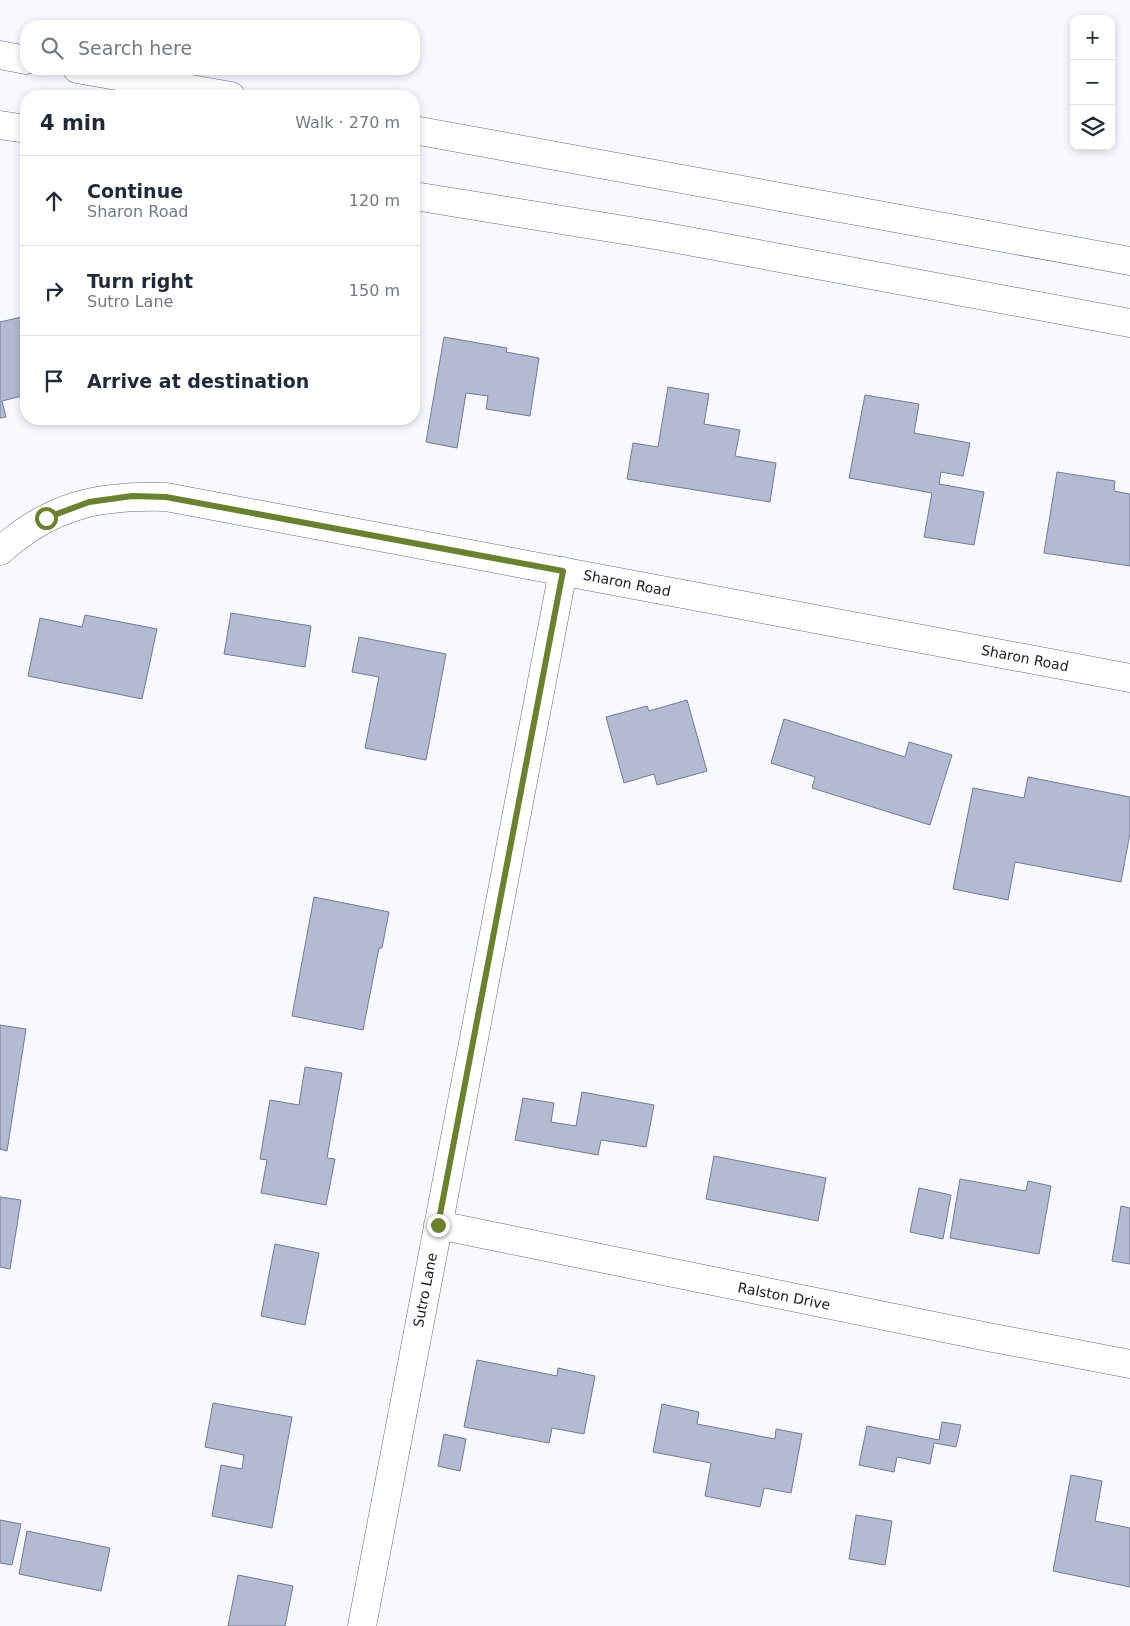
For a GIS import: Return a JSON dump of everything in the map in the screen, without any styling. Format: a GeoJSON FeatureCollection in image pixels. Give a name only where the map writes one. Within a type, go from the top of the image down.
{"type":"FeatureCollection","features":[{"type":"Feature","properties":{"kind":"street"},"geometry":{"type":"LineString","coordinates":[[0,55],[20,59]]}},
{"type":"Feature","properties":{"kind":"street"},"geometry":{"type":"LineString","coordinates":[[111,75],[197,90]]}},
{"type":"Feature","properties":{"kind":"street"},"geometry":{"type":"LineString","coordinates":[[0,125],[20,129]]}},
{"type":"Feature","properties":{"kind":"street"},"geometry":{"type":"LineString","coordinates":[[420,131],[1130,261]]}},
{"type":"Feature","properties":{"kind":"street"},"geometry":{"type":"LineString","coordinates":[[420,197],[661,236],[1130,323]]}},
{"type":"Feature","properties":{"kind":"street","name":"Sharon Road"},"geometry":{"type":"LineString","coordinates":[[7,545],[46,518],[89,502],[132,496],[166,497],[1130,678]]}},
{"type":"Feature","properties":{"kind":"street","name":"Sutro Lane"},"geometry":{"type":"LineString","coordinates":[[362,1626],[563,571]]}},
{"type":"Feature","properties":{"kind":"street","name":"Ralston Drive"},"geometry":{"type":"LineString","coordinates":[[438,1225],[969,1334],[1130,1364]]}},
{"type":"Feature","properties":{"kind":"building"},"geometry":{"type":"Polygon","coordinates":[[[20,317],[20,396],[2,401],[6,417],[0,418],[0,322],[20,317]]]}},
{"type":"Feature","properties":{"kind":"building"},"geometry":{"type":"Polygon","coordinates":[[[444,337],[507,348],[506,352],[539,358],[530,416],[486,409],[488,396],[466,393],[457,448],[426,442],[444,337]]]}},
{"type":"Feature","properties":{"kind":"building"},"geometry":{"type":"Polygon","coordinates":[[[668,387],[709,394],[704,424],[740,430],[735,456],[776,463],[770,502],[627,479],[633,443],[658,447],[668,387]]]}},
{"type":"Feature","properties":{"kind":"building"},"geometry":{"type":"Polygon","coordinates":[[[865,395],[919,404],[914,433],[970,443],[963,476],[941,472],[939,484],[984,492],[974,545],[924,537],[932,493],[849,478],[865,395]]]}},
{"type":"Feature","properties":{"kind":"building"},"geometry":{"type":"Polygon","coordinates":[[[1057,472],[1115,481],[1114,491],[1130,494],[1130,566],[1044,553],[1057,472]]]}},
{"type":"Feature","properties":{"kind":"building"},"geometry":{"type":"Polygon","coordinates":[[[231,613],[311,626],[305,667],[224,654],[231,613]]]}},
{"type":"Feature","properties":{"kind":"building"},"geometry":{"type":"Polygon","coordinates":[[[85,615],[157,629],[142,699],[28,676],[40,618],[82,627],[85,615]]]}},
{"type":"Feature","properties":{"kind":"building"},"geometry":{"type":"Polygon","coordinates":[[[359,637],[446,654],[426,760],[365,748],[379,677],[352,672],[359,637]]]}},
{"type":"Feature","properties":{"kind":"building"},"geometry":{"type":"Polygon","coordinates":[[[687,700],[707,771],[657,785],[654,774],[624,783],[606,717],[647,706],[649,711],[687,700]]]}},
{"type":"Feature","properties":{"kind":"building"},"geometry":{"type":"Polygon","coordinates":[[[784,719],[905,757],[909,742],[952,755],[930,825],[812,788],[815,777],[771,763],[784,719]]]}},
{"type":"Feature","properties":{"kind":"building"},"geometry":{"type":"Polygon","coordinates":[[[1028,777],[1130,797],[1130,833],[1121,882],[1015,862],[1008,900],[953,889],[973,788],[1024,798],[1028,777]]]}},
{"type":"Feature","properties":{"kind":"building"},"geometry":{"type":"Polygon","coordinates":[[[314,897],[389,912],[382,948],[379,948],[363,1030],[292,1016],[314,897]]]}},
{"type":"Feature","properties":{"kind":"building"},"geometry":{"type":"Polygon","coordinates":[[[0,1025],[26,1029],[7,1151],[0,1149],[0,1025]]]}},
{"type":"Feature","properties":{"kind":"building"},"geometry":{"type":"Polygon","coordinates":[[[305,1067],[342,1073],[327,1158],[335,1159],[326,1205],[261,1193],[267,1160],[260,1159],[270,1100],[299,1105],[305,1067]]]}},
{"type":"Feature","properties":{"kind":"building"},"geometry":{"type":"Polygon","coordinates":[[[582,1092],[654,1105],[646,1147],[601,1140],[598,1155],[515,1140],[523,1098],[554,1103],[551,1122],[576,1126],[582,1092]]]}},
{"type":"Feature","properties":{"kind":"building"},"geometry":{"type":"Polygon","coordinates":[[[714,1156],[826,1178],[818,1221],[706,1199],[714,1156]]]}},
{"type":"Feature","properties":{"kind":"building"},"geometry":{"type":"Polygon","coordinates":[[[960,1179],[1026,1191],[1028,1181],[1051,1186],[1039,1254],[950,1238],[960,1179]]]}},
{"type":"Feature","properties":{"kind":"building"},"geometry":{"type":"Polygon","coordinates":[[[919,1188],[951,1195],[943,1239],[910,1232],[919,1188]]]}},
{"type":"Feature","properties":{"kind":"building"},"geometry":{"type":"Polygon","coordinates":[[[0,1197],[21,1200],[10,1269],[0,1267],[0,1197]]]}},
{"type":"Feature","properties":{"kind":"building"},"geometry":{"type":"Polygon","coordinates":[[[1121,1206],[1130,1208],[1130,1264],[1112,1261],[1121,1206]]]}},
{"type":"Feature","properties":{"kind":"building"},"geometry":{"type":"Polygon","coordinates":[[[275,1244],[319,1253],[305,1325],[261,1316],[275,1244]]]}},
{"type":"Feature","properties":{"kind":"building"},"geometry":{"type":"Polygon","coordinates":[[[477,1360],[557,1376],[558,1368],[595,1376],[584,1434],[552,1428],[549,1443],[464,1427],[477,1360]]]}},
{"type":"Feature","properties":{"kind":"building"},"geometry":{"type":"Polygon","coordinates":[[[213,1403],[292,1417],[272,1528],[212,1516],[221,1465],[242,1469],[244,1455],[205,1447],[213,1403]]]}},
{"type":"Feature","properties":{"kind":"building"},"geometry":{"type":"Polygon","coordinates":[[[662,1404],[699,1412],[697,1424],[775,1439],[776,1429],[802,1434],[791,1493],[764,1488],[760,1507],[705,1496],[711,1463],[653,1452],[662,1404]]]}},
{"type":"Feature","properties":{"kind":"building"},"geometry":{"type":"Polygon","coordinates":[[[942,1422],[961,1425],[956,1447],[934,1443],[930,1464],[897,1457],[894,1472],[859,1465],[867,1426],[939,1440],[942,1422]]]}},
{"type":"Feature","properties":{"kind":"building"},"geometry":{"type":"Polygon","coordinates":[[[444,1434],[466,1439],[460,1471],[438,1466],[444,1434]]]}},
{"type":"Feature","properties":{"kind":"building"},"geometry":{"type":"Polygon","coordinates":[[[1071,1475],[1102,1481],[1095,1521],[1130,1528],[1130,1587],[1053,1571],[1071,1475]]]}},
{"type":"Feature","properties":{"kind":"building"},"geometry":{"type":"Polygon","coordinates":[[[856,1515],[892,1521],[885,1565],[849,1559],[856,1515]]]}},
{"type":"Feature","properties":{"kind":"building"},"geometry":{"type":"Polygon","coordinates":[[[0,1520],[21,1524],[12,1565],[0,1563],[0,1520]]]}},
{"type":"Feature","properties":{"kind":"building"},"geometry":{"type":"Polygon","coordinates":[[[27,1531],[110,1548],[101,1591],[19,1574],[27,1531]]]}},
{"type":"Feature","properties":{"kind":"building"},"geometry":{"type":"Polygon","coordinates":[[[238,1575],[293,1586],[285,1626],[228,1626],[238,1575]]]}},
{"type":"Feature","properties":{"kind":"route"},"geometry":{"type":"LineString","coordinates":[[46,518],[89,502],[132,496],[166,497],[563,571],[438,1225]]}}]}
